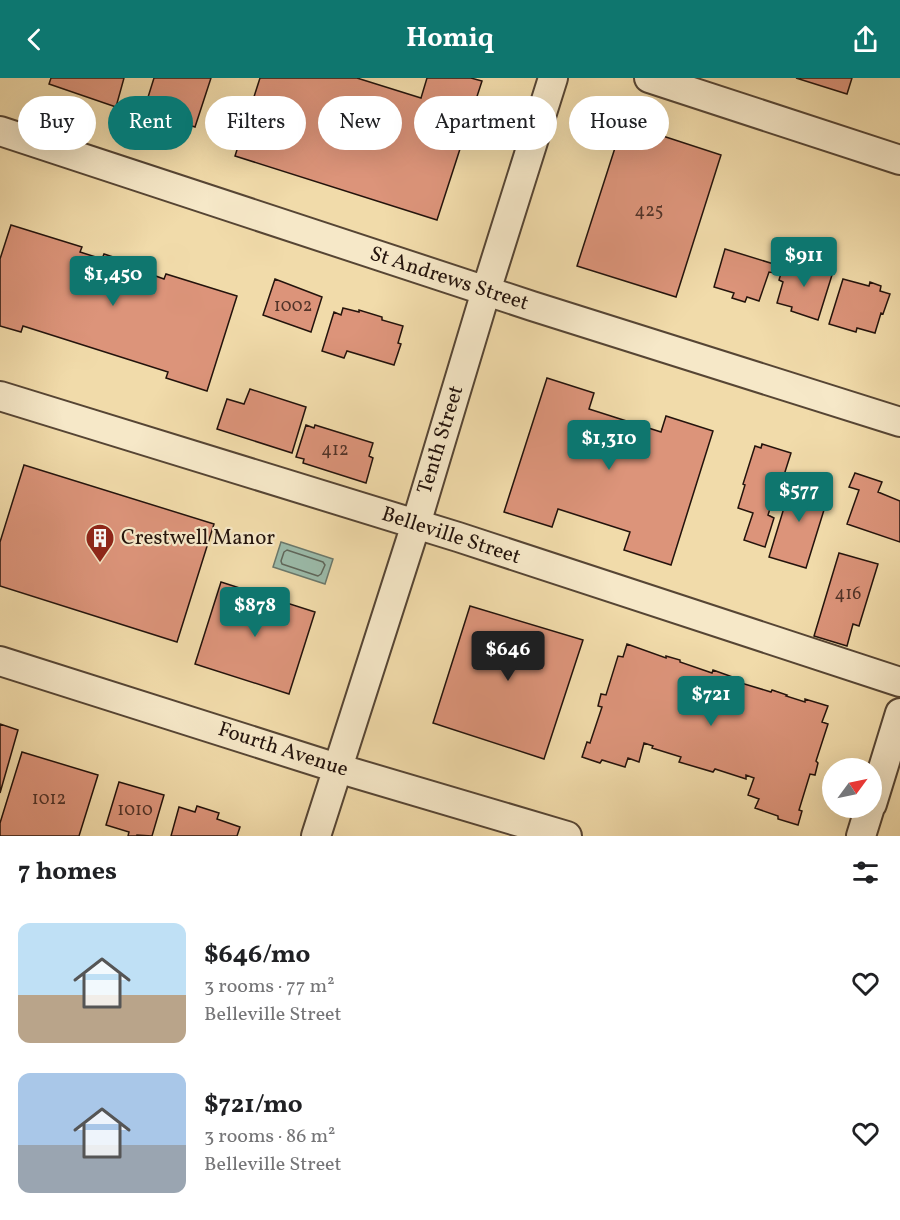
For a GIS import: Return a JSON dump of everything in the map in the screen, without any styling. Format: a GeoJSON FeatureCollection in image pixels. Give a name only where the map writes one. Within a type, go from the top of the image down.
{"type":"FeatureCollection","features":[{"type":"Feature","properties":{"kind":"street","name":"Tenth Street"},"geometry":{"type":"LineString","coordinates":[[316,836],[416,524],[553,78]]}},
{"type":"Feature","properties":{"kind":"street"},"geometry":{"type":"LineString","coordinates":[[649,78],[900,159]]}},
{"type":"Feature","properties":{"kind":"street","name":"St Andrews Street"},"geometry":{"type":"LineString","coordinates":[[0,131],[486,291],[900,422]]}},
{"type":"Feature","properties":{"kind":"street","name":"Belleville Street"},"geometry":{"type":"LineString","coordinates":[[0,396],[458,537],[900,682]]}},
{"type":"Feature","properties":{"kind":"street","name":"Fourth Avenue"},"geometry":{"type":"LineString","coordinates":[[0,661],[337,768],[567,836]]}},
{"type":"Feature","properties":{"kind":"street"},"geometry":{"type":"LineString","coordinates":[[882,770],[900,713]]}},
{"type":"Feature","properties":{"kind":"street"},"geometry":{"type":"LineString","coordinates":[[861,836],[867,818]]}},
{"type":"Feature","properties":{"kind":"water"},"geometry":{"type":"Polygon","coordinates":[[[281,542],[333,559],[325,584],[273,567],[281,542]]]}},
{"type":"Feature","properties":{"kind":"building"},"geometry":{"type":"Polygon","coordinates":[[[51,78],[124,78],[119,96],[108,96],[108,104],[96,100],[96,96],[84,96],[49,84],[51,78]]]}},
{"type":"Feature","properties":{"kind":"building"},"geometry":{"type":"Polygon","coordinates":[[[154,78],[211,78],[195,127],[193,126],[193,96],[148,96],[154,78]]]}},
{"type":"Feature","properties":{"kind":"building"},"geometry":{"type":"Polygon","coordinates":[[[260,78],[357,78],[415,96],[414,150],[460,150],[437,220],[235,156],[237,150],[306,150],[306,96],[254,96],[260,78]]]}},
{"type":"Feature","properties":{"kind":"building"},"geometry":{"type":"Polygon","coordinates":[[[427,78],[471,78],[482,81],[477,96],[422,96],[427,78]]]}},
{"type":"Feature","properties":{"kind":"building"},"geometry":{"type":"Polygon","coordinates":[[[796,78],[852,78],[847,94],[796,78]]]}},
{"type":"Feature","properties":{"kind":"building"},"geometry":{"type":"Polygon","coordinates":[[[669,138],[721,155],[676,297],[577,266],[614,150],[669,150],[669,138]]]}},
{"type":"Feature","properties":{"kind":"building"},"geometry":{"type":"Polygon","coordinates":[[[11,225],[82,247],[80,252],[102,259],[104,254],[144,267],[142,271],[164,279],[166,274],[237,296],[207,391],[166,378],[168,372],[23,326],[21,332],[0,326],[0,259],[11,225]]]}},
{"type":"Feature","properties":{"kind":"building"},"geometry":{"type":"Polygon","coordinates":[[[725,249],[777,265],[774,273],[769,272],[759,301],[747,297],[745,302],[732,298],[734,293],[714,287],[725,249]]]}},
{"type":"Feature","properties":{"kind":"building"},"geometry":{"type":"Polygon","coordinates":[[[797,259],[818,265],[817,270],[832,275],[818,320],[791,311],[792,307],[777,303],[783,282],[779,280],[785,260],[795,263],[797,259]]]}},
{"type":"Feature","properties":{"kind":"building"},"geometry":{"type":"Polygon","coordinates":[[[275,279],[322,297],[311,332],[263,315],[275,279]]]}},
{"type":"Feature","properties":{"kind":"building"},"geometry":{"type":"Polygon","coordinates":[[[843,279],[869,286],[870,282],[881,286],[880,291],[890,294],[875,333],[857,328],[856,332],[829,324],[843,279]]]}},
{"type":"Feature","properties":{"kind":"building"},"geometry":{"type":"Polygon","coordinates":[[[343,308],[359,312],[359,310],[403,326],[398,343],[401,344],[394,365],[347,351],[344,358],[322,351],[334,312],[341,315],[343,308]]]}},
{"type":"Feature","properties":{"kind":"building"},"geometry":{"type":"Polygon","coordinates":[[[547,378],[594,393],[589,409],[661,432],[666,416],[713,431],[671,565],[624,550],[630,532],[558,509],[552,527],[504,512],[547,378]]]}},
{"type":"Feature","properties":{"kind":"building"},"geometry":{"type":"Polygon","coordinates":[[[250,389],[306,407],[292,453],[217,429],[227,399],[244,404],[250,389]]]}},
{"type":"Feature","properties":{"kind":"building"},"geometry":{"type":"Polygon","coordinates":[[[306,425],[314,428],[315,425],[373,443],[369,456],[373,458],[366,483],[303,463],[304,459],[296,457],[306,425]]]}},
{"type":"Feature","properties":{"kind":"building"},"geometry":{"type":"Polygon","coordinates":[[[762,444],[791,453],[778,494],[775,493],[768,515],[774,518],[765,547],[744,540],[753,513],[738,508],[755,446],[761,448],[762,444]]]}},
{"type":"Feature","properties":{"kind":"building","name":"Crestwell Manor"},"geometry":{"type":"Polygon","coordinates":[[[24,465],[214,524],[177,642],[0,586],[0,542],[24,465]]]}},
{"type":"Feature","properties":{"kind":"building"},"geometry":{"type":"Polygon","coordinates":[[[855,473],[882,482],[878,492],[900,501],[900,542],[847,524],[859,490],[849,487],[855,473]]]}},
{"type":"Feature","properties":{"kind":"building"},"geometry":{"type":"Polygon","coordinates":[[[794,475],[820,483],[817,493],[828,497],[806,568],[769,557],[794,475]]]}},
{"type":"Feature","properties":{"kind":"building"},"geometry":{"type":"Polygon","coordinates":[[[839,553],[878,564],[859,626],[853,624],[847,646],[814,636],[839,553]]]}},
{"type":"Feature","properties":{"kind":"building"},"geometry":{"type":"Polygon","coordinates":[[[221,582],[315,612],[289,694],[195,664],[221,582]]]}},
{"type":"Feature","properties":{"kind":"building"},"geometry":{"type":"Polygon","coordinates":[[[470,606],[583,640],[544,759],[433,723],[470,606]]]}},
{"type":"Feature","properties":{"kind":"building"},"geometry":{"type":"Polygon","coordinates":[[[627,644],[666,658],[666,656],[680,660],[680,662],[712,673],[713,670],[741,680],[741,683],[771,692],[772,690],[805,702],[805,699],[828,706],[822,722],[828,724],[816,761],[818,763],[815,775],[810,774],[799,810],[802,811],[798,825],[755,808],[759,799],[748,795],[754,778],[746,775],[746,779],[715,769],[713,772],[679,762],[681,757],[652,748],[653,746],[644,743],[639,762],[628,758],[625,767],[582,757],[587,742],[590,743],[602,707],[598,706],[601,694],[606,695],[618,656],[623,657],[627,644]]]}},
{"type":"Feature","properties":{"kind":"building"},"geometry":{"type":"Polygon","coordinates":[[[0,724],[18,730],[0,793],[0,724]]]}},
{"type":"Feature","properties":{"kind":"building"},"geometry":{"type":"Polygon","coordinates":[[[22,752],[98,775],[79,836],[0,836],[0,823],[22,752]]]}},
{"type":"Feature","properties":{"kind":"building"},"geometry":{"type":"Polygon","coordinates":[[[119,782],[164,795],[152,836],[128,836],[129,832],[106,825],[119,782]]]}},
{"type":"Feature","properties":{"kind":"building"},"geometry":{"type":"Polygon","coordinates":[[[197,806],[219,813],[217,819],[240,827],[237,836],[171,836],[179,807],[195,812],[197,806]]]}},
{"type":"Feature","properties":{"kind":"place","name":"Crestwell Manor"},"geometry":{"type":"Point","coordinates":[100,564]}}]}
